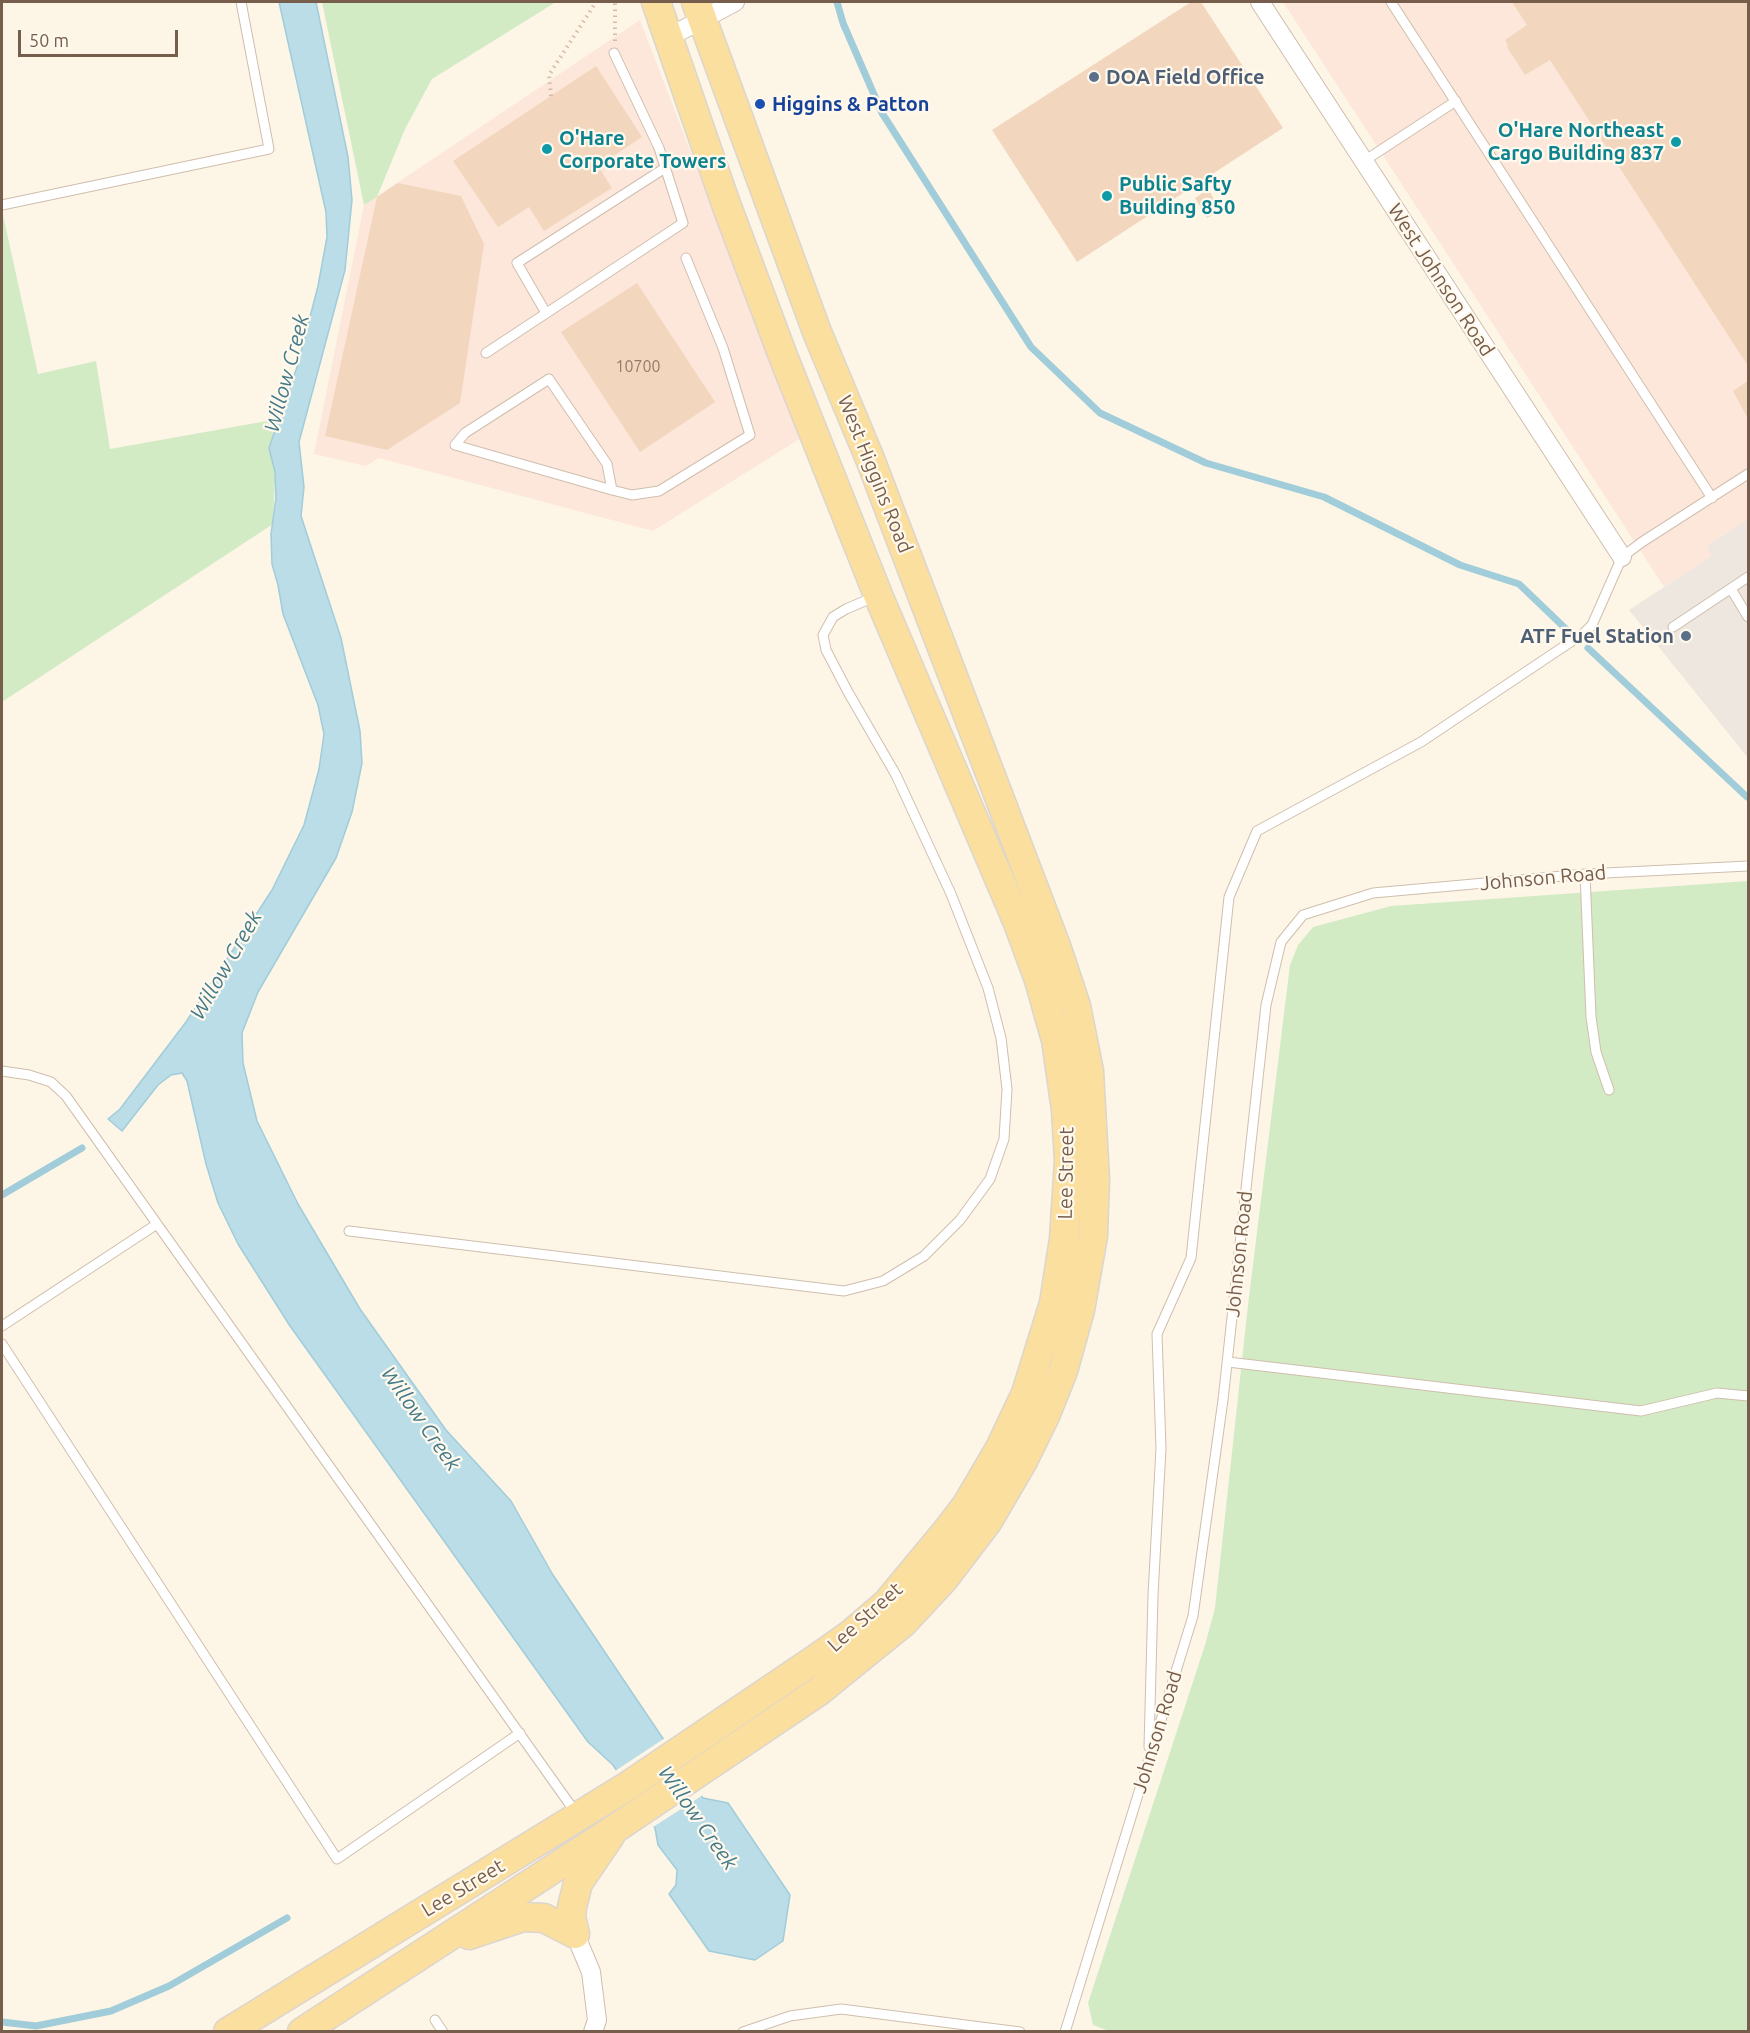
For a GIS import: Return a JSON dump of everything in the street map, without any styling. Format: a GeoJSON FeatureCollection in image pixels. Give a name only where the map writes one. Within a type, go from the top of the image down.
{"type":"FeatureCollection","features":[{"type":"Feature","properties":{"kind":"main road"},"geometry":{"type":"LineString","coordinates":[[656,2],[726,204],[783,356],[878,595]]}},
{"type":"Feature","properties":{"kind":"main road","name":"West Higgins Road"},"geometry":{"type":"LineString","coordinates":[[699,11],[817,332],[870,459],[1056,946]]}},
{"type":"Feature","properties":{"kind":"main road","name":"Lee Street"},"geometry":{"type":"LineString","coordinates":[[684,1766],[851,1634],[887,1603],[920,1564],[966,1506],[1000,1448],[1026,1393],[1054,1303],[1064,1239],[1069,1161],[1066,1110],[1056,1040],[1039,980],[1018,923],[878,595]]}},
{"type":"Feature","properties":{"kind":"main road","name":"Lee Street"},"geometry":{"type":"LineString","coordinates":[[228,2031],[579,1818],[633,1799],[684,1766],[818,1692],[903,1623],[943,1580],[988,1521],[1023,1461],[1045,1416],[1062,1371],[1080,1310],[1093,1236],[1095,1179],[1089,1071],[1076,1006],[1056,946]]}},
{"type":"Feature","properties":{"kind":"main road"},"geometry":{"type":"LineString","coordinates":[[575,1934],[571,1917],[578,1882],[616,1828],[633,1799]]}},
{"type":"Feature","properties":{"kind":"main road","name":"Lee Street"},"geometry":{"type":"LineString","coordinates":[[302,2031],[616,1828]]}},
{"type":"Feature","properties":{"kind":"main road"},"geometry":{"type":"LineString","coordinates":[[417,1956],[501,1923],[523,1917],[544,1918],[575,1934]]}},
{"type":"Feature","properties":{"kind":"street"},"geometry":{"type":"LineString","coordinates":[[669,37],[699,11],[735,2]]}},
{"type":"Feature","properties":{"kind":"street","name":"West Johnson Road"},"geometry":{"type":"LineString","coordinates":[[1260,2],[1623,557]]}},
{"type":"Feature","properties":{"kind":"street"},"geometry":{"type":"LineString","coordinates":[[575,1934],[591,1971],[597,2020],[593,2031]]}},
{"type":"Feature","properties":{"kind":"lane"},"geometry":{"type":"LineString","coordinates":[[2,206],[269,149],[241,2]]}},
{"type":"Feature","properties":{"kind":"lane"},"geometry":{"type":"LineString","coordinates":[[1391,2],[1712,498]]}},
{"type":"Feature","properties":{"kind":"lane"},"geometry":{"type":"LineString","coordinates":[[486,353],[683,223],[659,148],[614,53]]}},
{"type":"Feature","properties":{"kind":"lane"},"geometry":{"type":"LineString","coordinates":[[1364,160],[1456,101]]}},
{"type":"Feature","properties":{"kind":"lane"},"geometry":{"type":"LineString","coordinates":[[546,313],[517,263],[665,168]]}},
{"type":"Feature","properties":{"kind":"lane"},"geometry":{"type":"LineString","coordinates":[[612,490],[607,464],[549,379],[465,433],[456,445],[612,490],[632,495],[659,490],[750,435],[723,348],[686,258]]}},
{"type":"Feature","properties":{"kind":"lane"},"geometry":{"type":"LineString","coordinates":[[1149,1759],[1153,1595],[1161,1448],[1157,1334],[1191,1258],[1229,897],[1257,831],[1421,742],[1584,633],[1592,624],[1623,557],[1642,542],[1749,474]]}},
{"type":"Feature","properties":{"kind":"lane"},"geometry":{"type":"LineString","coordinates":[[1673,627],[1749,577]]}},
{"type":"Feature","properties":{"kind":"lane"},"geometry":{"type":"LineString","coordinates":[[1731,589],[1749,617]]}},
{"type":"Feature","properties":{"kind":"lane"},"geometry":{"type":"LineString","coordinates":[[349,1231],[844,1292],[884,1281],[924,1256],[960,1220],[990,1179],[1005,1139],[1007,1089],[1001,1038],[988,988],[951,894],[896,775],[826,650],[823,635],[833,617],[878,595]]}},
{"type":"Feature","properties":{"kind":"lane","name":"Johnson Road"},"geometry":{"type":"LineString","coordinates":[[1065,2031],[1194,1616],[1228,1362],[1266,1005],[1281,942],[1303,915],[1373,893],[1585,874],[1749,866]]}},
{"type":"Feature","properties":{"kind":"lane"},"geometry":{"type":"LineString","coordinates":[[1585,874],[1591,1017],[1596,1052],[1609,1090]]}},
{"type":"Feature","properties":{"kind":"lane"},"geometry":{"type":"LineString","coordinates":[[2,1071],[29,1075],[51,1082],[66,1096],[579,1818]]}},
{"type":"Feature","properties":{"kind":"lane"},"geometry":{"type":"LineString","coordinates":[[2,1326],[157,1224]]}},
{"type":"Feature","properties":{"kind":"lane"},"geometry":{"type":"LineString","coordinates":[[2,1344],[337,1859],[520,1733]]}},
{"type":"Feature","properties":{"kind":"lane"},"geometry":{"type":"LineString","coordinates":[[1228,1362],[1641,1411],[1717,1393],[1749,1396]]}},
{"type":"Feature","properties":{"kind":"lane"},"geometry":{"type":"LineString","coordinates":[[743,2031],[790,2016],[841,2009],[1020,2031]]}},
{"type":"Feature","properties":{"kind":"lane"},"geometry":{"type":"LineString","coordinates":[[435,2020],[443,2031]]}},
{"type":"Feature","properties":{"kind":"path"},"geometry":{"type":"LineString","coordinates":[[551,96],[549,75],[596,2]]}},
{"type":"Feature","properties":{"kind":"path"},"geometry":{"type":"LineString","coordinates":[[614,53],[615,2]]}},
{"type":"Feature","properties":{"kind":"shaded area"},"geometry":{"type":"Polygon","coordinates":[[[1283,2],[1748,2],[1748,519],[1707,546],[1713,556],[1664,587],[1283,2]]]}},
{"type":"Feature","properties":{"kind":"shaded area"},"geometry":{"type":"Polygon","coordinates":[[[640,20],[801,438],[653,531],[379,458],[366,466],[314,454],[364,205],[640,20]]]}},
{"type":"Feature","properties":{"kind":"shaded area","name":"ATF Fuel Station"},"geometry":{"type":"Polygon","coordinates":[[[1748,519],[1748,758],[1629,610],[1712,556],[1707,546],[1748,519]]]}},
{"type":"Feature","properties":{"kind":"green space"},"geometry":{"type":"Polygon","coordinates":[[[322,2],[556,2],[432,79],[405,129],[377,197],[364,205],[322,2]]]}},
{"type":"Feature","properties":{"kind":"green space"},"geometry":{"type":"Polygon","coordinates":[[[2,215],[38,374],[96,361],[110,449],[278,419],[271,442],[275,480],[273,524],[2,702],[2,215]]]}},
{"type":"Feature","properties":{"kind":"green space"},"geometry":{"type":"Polygon","coordinates":[[[1748,881],[1748,2031],[1112,2032],[1093,2025],[1088,2003],[1205,1645],[1215,1608],[1248,1305],[1290,965],[1298,945],[1313,927],[1391,906],[1748,881]]]}},
{"type":"Feature","properties":{"kind":"water","name":"Willow Creek"},"geometry":{"type":"Polygon","coordinates":[[[279,2],[316,2],[348,157],[352,200],[345,270],[299,442],[304,487],[301,516],[341,638],[360,731],[362,763],[352,812],[336,858],[258,992],[242,1033],[243,1063],[257,1121],[298,1204],[360,1309],[446,1430],[511,1501],[553,1575],[703,1798],[728,1803],[790,1895],[783,1941],[755,1960],[709,1951],[669,1894],[676,1885],[677,1870],[658,1845],[655,1828],[613,1765],[588,1742],[290,1326],[238,1244],[218,1203],[206,1164],[187,1081],[182,1073],[171,1075],[158,1085],[122,1131],[108,1119],[120,1109],[186,1022],[272,890],[304,825],[319,769],[324,734],[318,705],[283,614],[272,564],[271,534],[276,498],[275,472],[269,448],[297,367],[318,286],[327,237],[326,212],[279,2]]]}},
{"type":"Feature","properties":{"kind":"pier"},"geometry":{"type":"Polygon","coordinates":[[[665,1738],[703,1795],[653,1827],[615,1771],[665,1738]]]}},
{"type":"Feature","properties":{"kind":"building","name":"Public Safty Building 850"},"geometry":{"type":"Polygon","coordinates":[[[1191,2],[1201,2],[1283,128],[1077,262],[992,130],[1191,2]]]}},
{"type":"Feature","properties":{"kind":"building","name":"O'Hare Northeast Cargo Building 837"},"geometry":{"type":"Polygon","coordinates":[[[1512,2],[1748,2],[1748,366],[1550,60],[1525,75],[1505,40],[1527,25],[1512,2]]]}},
{"type":"Feature","properties":{"kind":"building","name":"O'Hare Corporate Towers"},"geometry":{"type":"Polygon","coordinates":[[[596,66],[642,137],[598,166],[612,188],[544,231],[529,207],[498,227],[453,161],[596,66]]]}},
{"type":"Feature","properties":{"kind":"building"},"geometry":{"type":"Polygon","coordinates":[[[398,183],[461,196],[484,244],[460,403],[387,450],[325,436],[377,197],[398,183]]]}},
{"type":"Feature","properties":{"kind":"building"},"geometry":{"type":"Polygon","coordinates":[[[1208,189],[1221,210],[1207,218],[1195,198],[1208,189]]]}},
{"type":"Feature","properties":{"kind":"building"},"geometry":{"type":"Polygon","coordinates":[[[637,283],[715,402],[640,452],[561,332],[637,283]]]}},
{"type":"Feature","properties":{"kind":"building"},"geometry":{"type":"Polygon","coordinates":[[[1748,381],[1748,419],[1733,391],[1748,381]]]}},
{"type":"Feature","properties":{"kind":"waterway"},"geometry":{"type":"LineString","coordinates":[[837,2],[843,23],[882,113],[1031,347],[1100,413],[1206,463],[1324,497],[1460,565],[1519,584],[1567,630]]}},
{"type":"Feature","properties":{"kind":"waterway"},"geometry":{"type":"LineString","coordinates":[[1588,648],[1747,797]]}},
{"type":"Feature","properties":{"kind":"waterway"},"geometry":{"type":"LineString","coordinates":[[2,1195],[82,1148]]}},
{"type":"Feature","properties":{"kind":"waterway"},"geometry":{"type":"LineString","coordinates":[[2,2022],[36,2026],[111,2011],[169,1986],[287,1918]]}},
{"type":"Feature","properties":{"kind":"place","name":"DOA Field Office"},"geometry":{"type":"Point","coordinates":[1094,77]}},
{"type":"Feature","properties":{"kind":"place","name":"Higgins & Patton"},"geometry":{"type":"Point","coordinates":[760,104]}},
{"type":"Feature","properties":{"kind":"place","name":"O'Hare Northeast Cargo Building 837"},"geometry":{"type":"Point","coordinates":[1676,142]}},
{"type":"Feature","properties":{"kind":"place","name":"O'Hare Corporate Towers"},"geometry":{"type":"Point","coordinates":[547,149]}},
{"type":"Feature","properties":{"kind":"place","name":"Public Safty Building 850"},"geometry":{"type":"Point","coordinates":[1107,196]}},
{"type":"Feature","properties":{"kind":"place","name":"ATF Fuel Station"},"geometry":{"type":"Point","coordinates":[1686,636]}}]}
